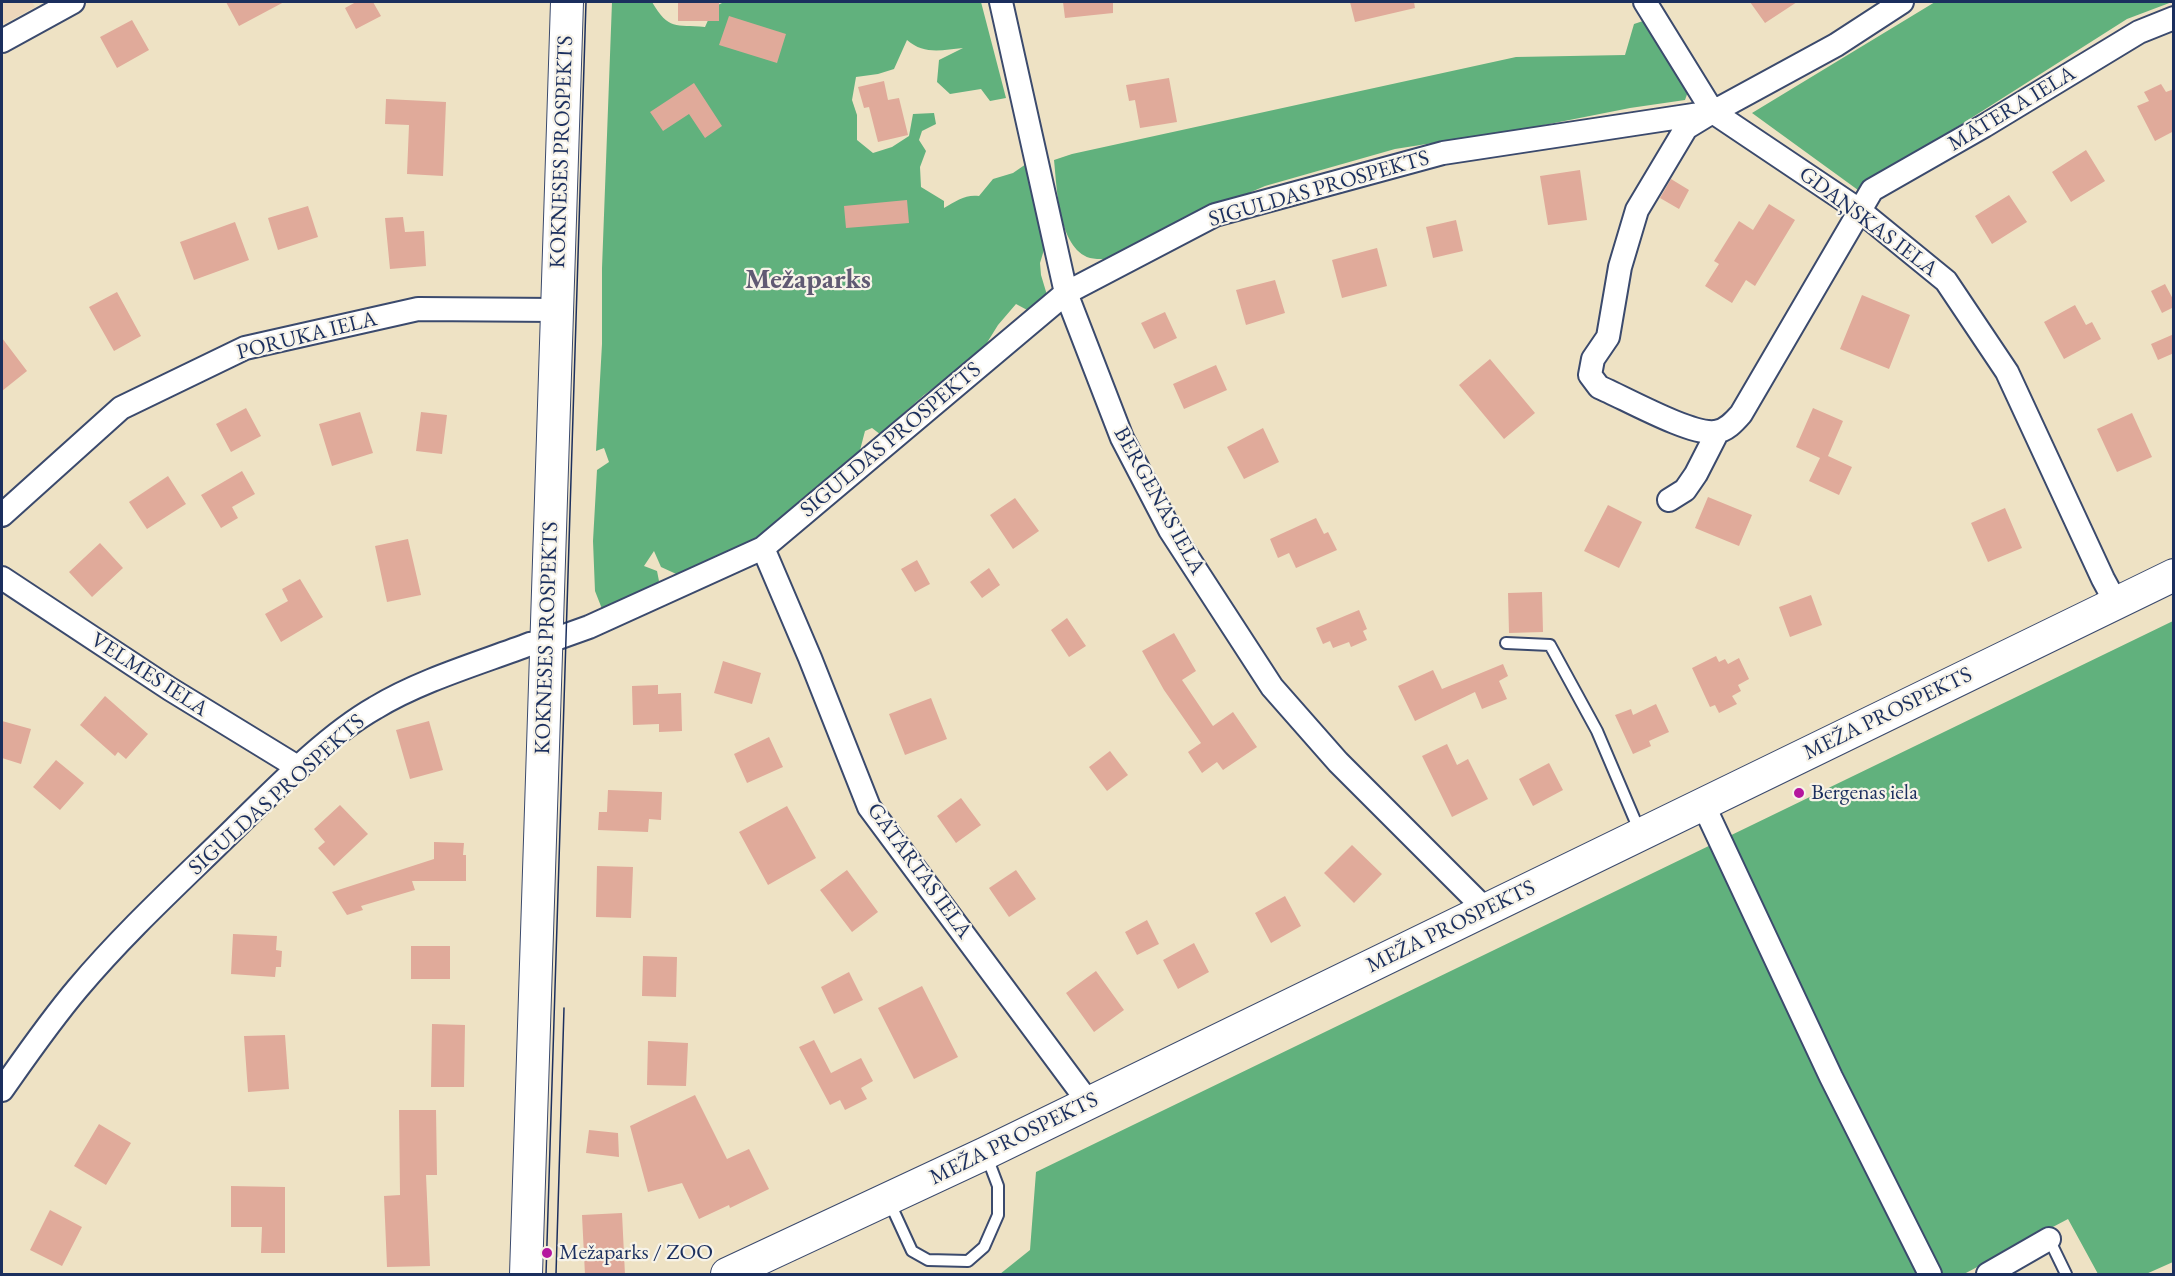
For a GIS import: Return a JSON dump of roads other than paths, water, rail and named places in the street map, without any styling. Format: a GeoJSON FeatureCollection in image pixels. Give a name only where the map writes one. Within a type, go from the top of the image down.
{"type":"FeatureCollection","features":[{"type":"Feature","properties":{"kind":"street"},"geometry":{"type":"LineString","coordinates":[[2,41],[73,2]]}},
{"type":"Feature","properties":{"kind":"street","name":"KOKNESES PROSPEKTS"},"geometry":{"type":"LineString","coordinates":[[526,1275],[567,2]]}},
{"type":"Feature","properties":{"kind":"street","name":"BERGENAS IELA"},"geometry":{"type":"LineString","coordinates":[[1001,2],[1066,293],[1122,438],[1170,530],[1272,687],[1338,762],[1486,910]]}},
{"type":"Feature","properties":{"kind":"street","name":"GDAŅSKAS IELA"},"geometry":{"type":"LineString","coordinates":[[1645,2],[1713,112],[1859,210],[1946,281],[2007,372],[2116,603]]}},
{"type":"Feature","properties":{"kind":"street","name":"SIGULDAS PROSPEKTS"},"geometry":{"type":"LineString","coordinates":[[2,1090],[40,1036],[79,987],[155,906],[340,731],[374,708],[399,695],[530,644],[548,642],[589,627],[763,548],[1066,293],[1215,215],[1443,153],[1713,112],[1836,45],[1902,2]]}},
{"type":"Feature","properties":{"kind":"street","name":"MĀTERA IELA"},"geometry":{"type":"LineString","coordinates":[[1717,433],[1730,426],[1741,414],[1872,190],[1984,126],[2139,32],[2174,18]]}},
{"type":"Feature","properties":{"kind":"street"},"geometry":{"type":"LineString","coordinates":[[1669,500],[1685,490],[1717,433],[1696,431],[1599,387],[1590,375],[1593,359],[1608,337],[1620,267],[1637,210],[1686,128],[1713,112]]}},
{"type":"Feature","properties":{"kind":"street","name":"PORUKA IELA"},"geometry":{"type":"LineString","coordinates":[[2,515],[121,408],[245,348],[418,309],[557,310]]}},
{"type":"Feature","properties":{"kind":"street","name":"GATARTAS IELA"},"geometry":{"type":"LineString","coordinates":[[763,548],[810,657],[869,807],[1089,1103]]}},
{"type":"Feature","properties":{"kind":"street","name":"MEŽA PROSPEKTS"},"geometry":{"type":"LineString","coordinates":[[727,1275],[986,1153],[2174,575]]}},
{"type":"Feature","properties":{"kind":"street","name":"VELMES IELA"},"geometry":{"type":"LineString","coordinates":[[2,578],[160,683],[299,768]]}},
{"type":"Feature","properties":{"kind":"street"},"geometry":{"type":"LineString","coordinates":[[1702,804],[1831,1077],[1930,1275]]}},
{"type":"Feature","properties":{"kind":"street"},"geometry":{"type":"LineString","coordinates":[[1988,1275],[2049,1239]]}},
{"type":"Feature","properties":{"kind":"lane"},"geometry":{"type":"LineString","coordinates":[[1506,643],[1550,645],[1597,731],[1641,834]]}},
{"type":"Feature","properties":{"kind":"lane"},"geometry":{"type":"LineString","coordinates":[[888,1200],[912,1251],[928,1260],[968,1261],[984,1247],[998,1215],[998,1186],[986,1153]]}},
{"type":"Feature","properties":{"kind":"lane"},"geometry":{"type":"LineString","coordinates":[[2049,1239],[2066,1275]]}},
{"type":"Feature","properties":{"kind":"tram line"},"geometry":{"type":"LineString","coordinates":[[546,1274],[586,2]]}},
{"type":"Feature","properties":{"kind":"tram line"},"geometry":{"type":"LineString","coordinates":[[556,1274],[564,1008]]}},
{"type":"Feature","properties":{"kind":"place","name":"Bergenas iela"},"geometry":{"type":"Point","coordinates":[1799,793]}},
{"type":"Feature","properties":{"kind":"place","name":"Mežaparks / ZOO"},"geometry":{"type":"Point","coordinates":[547,1253]}},
{"type":"Feature","properties":{"kind":"district","name":"Mežaparks"},"geometry":{"type":"Point","coordinates":[808,280]}}]}
